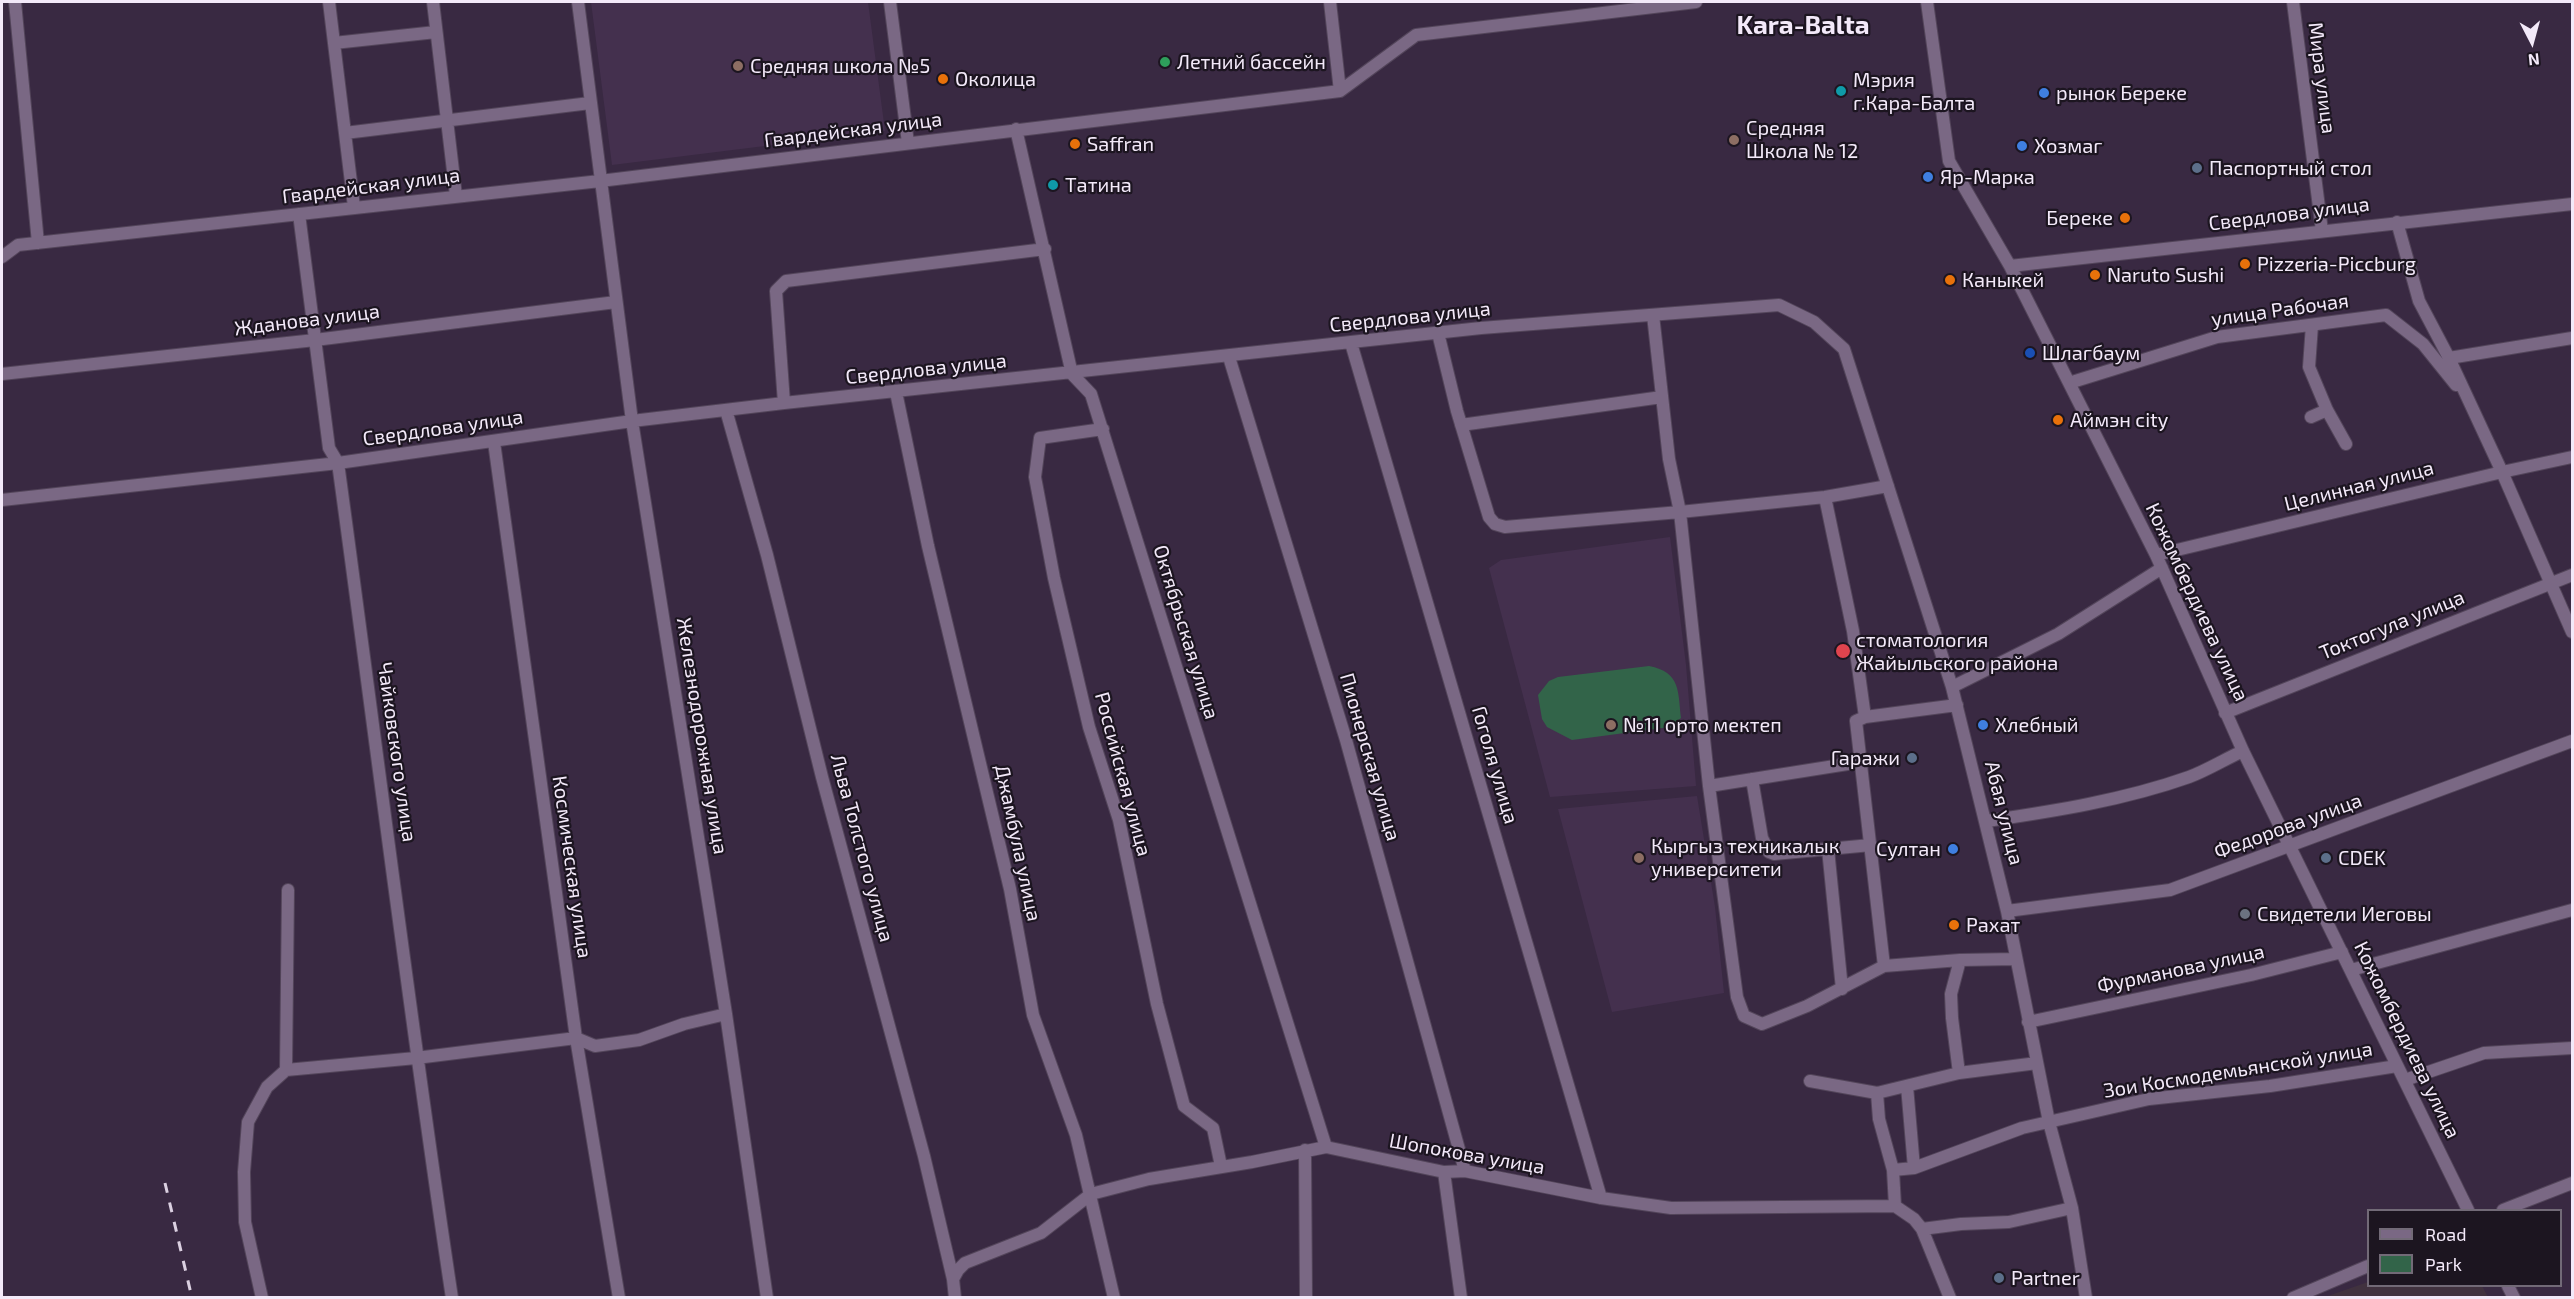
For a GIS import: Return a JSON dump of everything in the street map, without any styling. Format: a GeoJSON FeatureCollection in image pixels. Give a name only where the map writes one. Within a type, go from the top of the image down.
{"type":"FeatureCollection","features":[{"type":"Feature","properties":{"kind":"street"},"geometry":{"type":"LineString","coordinates":[[15,2],[38,243]]}},
{"type":"Feature","properties":{"kind":"street"},"geometry":{"type":"LineString","coordinates":[[329,2],[354,207]]}},
{"type":"Feature","properties":{"kind":"street"},"geometry":{"type":"LineString","coordinates":[[433,2],[456,196]]}},
{"type":"Feature","properties":{"kind":"street","name":"Железнодорожная улица"},"geometry":{"type":"LineString","coordinates":[[578,2],[632,421],[726,1014],[767,1298]]}},
{"type":"Feature","properties":{"kind":"street"},"geometry":{"type":"LineString","coordinates":[[890,2],[908,143]]}},
{"type":"Feature","properties":{"kind":"street"},"geometry":{"type":"LineString","coordinates":[[1330,2],[1340,91]]}},
{"type":"Feature","properties":{"kind":"street","name":"Гвардейская улица"},"geometry":{"type":"LineString","coordinates":[[2,257],[18,245],[600,181],[1340,91],[1416,35],[1696,2]]}},
{"type":"Feature","properties":{"kind":"street","name":"Кожомбердиева улица"},"geometry":{"type":"LineString","coordinates":[[1927,2],[1949,161],[2010,266],[2156,555],[2243,751],[2468,1209]]}},
{"type":"Feature","properties":{"kind":"street","name":"Мира улица"},"geometry":{"type":"LineString","coordinates":[[2293,2],[2322,231]]}},
{"type":"Feature","properties":{"kind":"street"},"geometry":{"type":"LineString","coordinates":[[334,43],[436,32]]}},
{"type":"Feature","properties":{"kind":"street"},"geometry":{"type":"LineString","coordinates":[[345,132],[590,103]]}},
{"type":"Feature","properties":{"kind":"street","name":"Октябрьская улица"},"geometry":{"type":"LineString","coordinates":[[1016,129],[1072,374],[1091,394],[1103,429],[1326,1147]]}},
{"type":"Feature","properties":{"kind":"street","name":"Свердлова улица"},"geometry":{"type":"LineString","coordinates":[[2010,266],[2572,204]]}},
{"type":"Feature","properties":{"kind":"street","name":"Чайковского улица"},"geometry":{"type":"LineString","coordinates":[[299,214],[329,448],[338,463],[385,799],[416,1058],[452,1298]]}},
{"type":"Feature","properties":{"kind":"street"},"geometry":{"type":"LineString","coordinates":[[2397,222],[2419,301],[2449,358],[2502,472],[2572,632]]}},
{"type":"Feature","properties":{"kind":"street"},"geometry":{"type":"LineString","coordinates":[[784,403],[777,291],[786,280],[1045,249]]}},
{"type":"Feature","properties":{"kind":"street","name":"Жданова улица"},"geometry":{"type":"LineString","coordinates":[[2,374],[315,340],[616,302]]}},
{"type":"Feature","properties":{"kind":"street","name":"Свердлова улица"},"geometry":{"type":"LineString","coordinates":[[2,500],[338,463],[632,421],[784,403],[1072,374],[1438,333],[1653,315],[1779,305],[1814,322],[1844,349]]}},
{"type":"Feature","properties":{"kind":"street"},"geometry":{"type":"LineString","coordinates":[[1653,315],[1669,459],[1680,512],[1709,786],[1737,998],[1743,1016],[1762,1024],[1842,989],[1884,966],[1960,960],[2015,959]]}},
{"type":"Feature","properties":{"kind":"street","name":"улица Рабочая"},"geometry":{"type":"LineString","coordinates":[[2069,383],[2217,337],[2386,315],[2423,344],[2467,398]]}},
{"type":"Feature","properties":{"kind":"street"},"geometry":{"type":"LineString","coordinates":[[2312,325],[2309,367],[2327,410],[2346,444]]}},
{"type":"Feature","properties":{"kind":"street"},"geometry":{"type":"LineString","coordinates":[[1438,333],[1461,425],[1489,517],[1498,526],[1680,512],[1825,497],[1888,486]]}},
{"type":"Feature","properties":{"kind":"street"},"geometry":{"type":"LineString","coordinates":[[2449,358],[2572,338]]}},
{"type":"Feature","properties":{"kind":"street","name":"Гоголя улица"},"geometry":{"type":"LineString","coordinates":[[1351,343],[1601,1198]]}},
{"type":"Feature","properties":{"kind":"street","name":"Абая улица"},"geometry":{"type":"LineString","coordinates":[[1844,349],[1952,687],[1987,821],[2049,1122],[2072,1208],[2086,1298]]}},
{"type":"Feature","properties":{"kind":"street","name":"Пионерская улица"},"geometry":{"type":"LineString","coordinates":[[1228,357],[1346,740],[1466,1171]]}},
{"type":"Feature","properties":{"kind":"street","name":"Джамбула улица"},"geometry":{"type":"LineString","coordinates":[[896,392],[928,546],[1010,889],[1033,1015],[1076,1135],[1114,1298]]}},
{"type":"Feature","properties":{"kind":"street"},"geometry":{"type":"LineString","coordinates":[[1461,425],[1662,397]]}},
{"type":"Feature","properties":{"kind":"street"},"geometry":{"type":"LineString","coordinates":[[2311,417],[2327,410]]}},
{"type":"Feature","properties":{"kind":"street","name":"Льва Толстого улица"},"geometry":{"type":"LineString","coordinates":[[726,411],[767,555],[822,777],[924,1156],[953,1279],[955,1298]]}},
{"type":"Feature","properties":{"kind":"street","name":"Российская улица"},"geometry":{"type":"LineString","coordinates":[[1103,429],[1040,438],[1035,477],[1089,727],[1119,820],[1150,971],[1184,1106],[1213,1128],[1221,1166]]}},
{"type":"Feature","properties":{"kind":"street","name":"Космическая улица"},"geometry":{"type":"LineString","coordinates":[[494,442],[576,1038],[619,1298]]}},
{"type":"Feature","properties":{"kind":"street","name":"Целинная улица"},"geometry":{"type":"LineString","coordinates":[[2156,555],[2572,457]]}},
{"type":"Feature","properties":{"kind":"street"},"geometry":{"type":"LineString","coordinates":[[1825,497],[1853,631],[1865,717]]}},
{"type":"Feature","properties":{"kind":"street"},"geometry":{"type":"LineString","coordinates":[[1952,687],[2058,634],[2162,568]]}},
{"type":"Feature","properties":{"kind":"street","name":"Токтогула улица"},"geometry":{"type":"LineString","coordinates":[[2225,712],[2572,575]]}},
{"type":"Feature","properties":{"kind":"street"},"geometry":{"type":"LineString","coordinates":[[1884,966],[1856,721],[1865,717],[1957,705]]}},
{"type":"Feature","properties":{"kind":"street","name":"Федорова улица"},"geometry":{"type":"LineString","coordinates":[[2007,911],[2170,890],[2572,741]]}},
{"type":"Feature","properties":{"kind":"street"},"geometry":{"type":"LineString","coordinates":[[1987,821],[2055,811],[2130,795],[2191,776],[2243,751]]}},
{"type":"Feature","properties":{"kind":"street"},"geometry":{"type":"LineString","coordinates":[[1709,786],[1860,762]]}},
{"type":"Feature","properties":{"kind":"street"},"geometry":{"type":"LineString","coordinates":[[1752,779],[1762,837],[1769,852],[1774,854],[1871,845]]}},
{"type":"Feature","properties":{"kind":"street"},"geometry":{"type":"LineString","coordinates":[[1828,849],[1842,989]]}},
{"type":"Feature","properties":{"kind":"street"},"geometry":{"type":"LineString","coordinates":[[286,1070],[288,890]]}},
{"type":"Feature","properties":{"kind":"street"},"geometry":{"type":"LineString","coordinates":[[2351,970],[2572,910]]}},
{"type":"Feature","properties":{"kind":"street","name":"Фурманова улица"},"geometry":{"type":"LineString","coordinates":[[2028,1022],[2251,975],[2342,952]]}},
{"type":"Feature","properties":{"kind":"street"},"geometry":{"type":"LineString","coordinates":[[1959,1073],[1951,994],[1960,960]]}},
{"type":"Feature","properties":{"kind":"street"},"geometry":{"type":"LineString","coordinates":[[261,1298],[245,1222],[244,1172],[248,1122],[267,1087],[286,1070],[416,1058],[576,1038],[595,1047],[639,1040],[684,1024],[726,1014]]}},
{"type":"Feature","properties":{"kind":"street"},"geometry":{"type":"LineString","coordinates":[[2405,1080],[2484,1053],[2572,1048]]}},
{"type":"Feature","properties":{"kind":"street"},"geometry":{"type":"LineString","coordinates":[[1810,1081],[1877,1093],[1959,1073],[2037,1063]]}},
{"type":"Feature","properties":{"kind":"street","name":"Зои Космодемьянской улица"},"geometry":{"type":"LineString","coordinates":[[1893,1170],[1914,1168],[2022,1128],[2149,1099],[2270,1086],[2397,1066]]}},
{"type":"Feature","properties":{"kind":"street"},"geometry":{"type":"LineString","coordinates":[[1906,1086],[1914,1168]]}},
{"type":"Feature","properties":{"kind":"street"},"geometry":{"type":"LineString","coordinates":[[1877,1093],[1879,1119],[1893,1170],[1896,1206],[1914,1219],[1922,1229],[1950,1298]]}},
{"type":"Feature","properties":{"kind":"street","name":"Шопокова улица"},"geometry":{"type":"LineString","coordinates":[[953,1279],[965,1263],[1041,1233],[1091,1194],[1149,1179],[1326,1147],[1444,1172],[1466,1171],[1601,1198],[1671,1208],[1896,1206]]}},
{"type":"Feature","properties":{"kind":"street"},"geometry":{"type":"LineString","coordinates":[[1305,1150],[1306,1298]]}},
{"type":"Feature","properties":{"kind":"street"},"geometry":{"type":"LineString","coordinates":[[1444,1172],[1461,1298]]}},
{"type":"Feature","properties":{"kind":"street"},"geometry":{"type":"LineString","coordinates":[[2506,1209],[2572,1183]]}},
{"type":"Feature","properties":{"kind":"street"},"geometry":{"type":"LineString","coordinates":[[1922,1229],[1960,1224],[2009,1222],[2072,1208]]}},
{"type":"Feature","properties":{"kind":"street"},"geometry":{"type":"LineString","coordinates":[[2293,1298],[2367,1266]]}},
{"type":"Feature","properties":{"kind":"shaded area","name":"Средняя школа №5"},"geometry":{"type":"Polygon","coordinates":[[[591,2],[868,2],[885,131],[612,165],[591,2]]]}},
{"type":"Feature","properties":{"kind":"shaded area","name":"№11 орто мектеп"},"geometry":{"type":"Polygon","coordinates":[[[1670,537],[1686,665],[1696,786],[1550,797],[1489,568],[1501,560],[1670,537]]]}},
{"type":"Feature","properties":{"kind":"shaded area","name":"Кыргыз техникалык университети"},"geometry":{"type":"Polygon","coordinates":[[[1697,796],[1715,907],[1724,993],[1612,1012],[1558,809],[1697,796]]]}},
{"type":"Feature","properties":{"kind":"shaded area"},"geometry":{"type":"Polygon","coordinates":[[[2367,1282],[2367,1287],[2483,1287],[2488,1297],[2325,1297],[2367,1282]]]}},
{"type":"Feature","properties":{"kind":"green space"},"geometry":{"type":"Polygon","coordinates":[[[1649,666],[1667,673],[1676,684],[1681,718],[1670,727],[1572,740],[1547,727],[1542,719],[1538,695],[1549,681],[1558,677],[1649,666]]]}},
{"type":"Feature","properties":{"kind":"railway"},"geometry":{"type":"LineString","coordinates":[[165,1183],[192,1298]]}},
{"type":"Feature","properties":{"kind":"place","name":"Летний бассейн"},"geometry":{"type":"Point","coordinates":[1165,62]}},
{"type":"Feature","properties":{"kind":"place","name":"Средняя школа №5"},"geometry":{"type":"Point","coordinates":[738,66]}},
{"type":"Feature","properties":{"kind":"place","name":"Околица"},"geometry":{"type":"Point","coordinates":[943,79]}},
{"type":"Feature","properties":{"kind":"place","name":"Мэрия г.Кара-Балта"},"geometry":{"type":"Point","coordinates":[1841,91]}},
{"type":"Feature","properties":{"kind":"place","name":"рынок Береке"},"geometry":{"type":"Point","coordinates":[2044,93]}},
{"type":"Feature","properties":{"kind":"place","name":"Средняя Школа № 12"},"geometry":{"type":"Point","coordinates":[1734,140]}},
{"type":"Feature","properties":{"kind":"place","name":"Saffran"},"geometry":{"type":"Point","coordinates":[1075,144]}},
{"type":"Feature","properties":{"kind":"place","name":"Хозмаг"},"geometry":{"type":"Point","coordinates":[2022,146]}},
{"type":"Feature","properties":{"kind":"place","name":"Паспортный стол"},"geometry":{"type":"Point","coordinates":[2197,168]}},
{"type":"Feature","properties":{"kind":"place","name":"Яр-Марка"},"geometry":{"type":"Point","coordinates":[1928,177]}},
{"type":"Feature","properties":{"kind":"place","name":"Татина"},"geometry":{"type":"Point","coordinates":[1053,185]}},
{"type":"Feature","properties":{"kind":"place","name":"Береке"},"geometry":{"type":"Point","coordinates":[2125,218]}},
{"type":"Feature","properties":{"kind":"place","name":"Pizzeria-Piccburg"},"geometry":{"type":"Point","coordinates":[2245,264]}},
{"type":"Feature","properties":{"kind":"place","name":"Naruto Sushi"},"geometry":{"type":"Point","coordinates":[2095,275]}},
{"type":"Feature","properties":{"kind":"place","name":"Каныкей"},"geometry":{"type":"Point","coordinates":[1950,280]}},
{"type":"Feature","properties":{"kind":"place","name":"Шлагбаум"},"geometry":{"type":"Point","coordinates":[2030,353]}},
{"type":"Feature","properties":{"kind":"place","name":"Аймэн city"},"geometry":{"type":"Point","coordinates":[2058,420]}},
{"type":"Feature","properties":{"kind":"place","name":"стоматология Жайыльского района"},"geometry":{"type":"Point","coordinates":[1843,651]}},
{"type":"Feature","properties":{"kind":"place","name":"№11 орто мектеп"},"geometry":{"type":"Point","coordinates":[1611,725]}},
{"type":"Feature","properties":{"kind":"place","name":"Хлебный"},"geometry":{"type":"Point","coordinates":[1983,725]}},
{"type":"Feature","properties":{"kind":"place","name":"Гаражи"},"geometry":{"type":"Point","coordinates":[1912,758]}},
{"type":"Feature","properties":{"kind":"place","name":"Султан"},"geometry":{"type":"Point","coordinates":[1953,849]}},
{"type":"Feature","properties":{"kind":"place","name":"Кыргыз техникалык университети"},"geometry":{"type":"Point","coordinates":[1639,858]}},
{"type":"Feature","properties":{"kind":"place","name":"CDEK"},"geometry":{"type":"Point","coordinates":[2326,858]}},
{"type":"Feature","properties":{"kind":"place","name":"Свидетели Иеговы"},"geometry":{"type":"Point","coordinates":[2245,914]}},
{"type":"Feature","properties":{"kind":"place","name":"Рахат"},"geometry":{"type":"Point","coordinates":[1954,925]}},
{"type":"Feature","properties":{"kind":"place","name":"Partner"},"geometry":{"type":"Point","coordinates":[1999,1278]}},
{"type":"Feature","properties":{"kind":"district","name":"Kara-Balta"},"geometry":{"type":"Point","coordinates":[1803,25]}}]}
